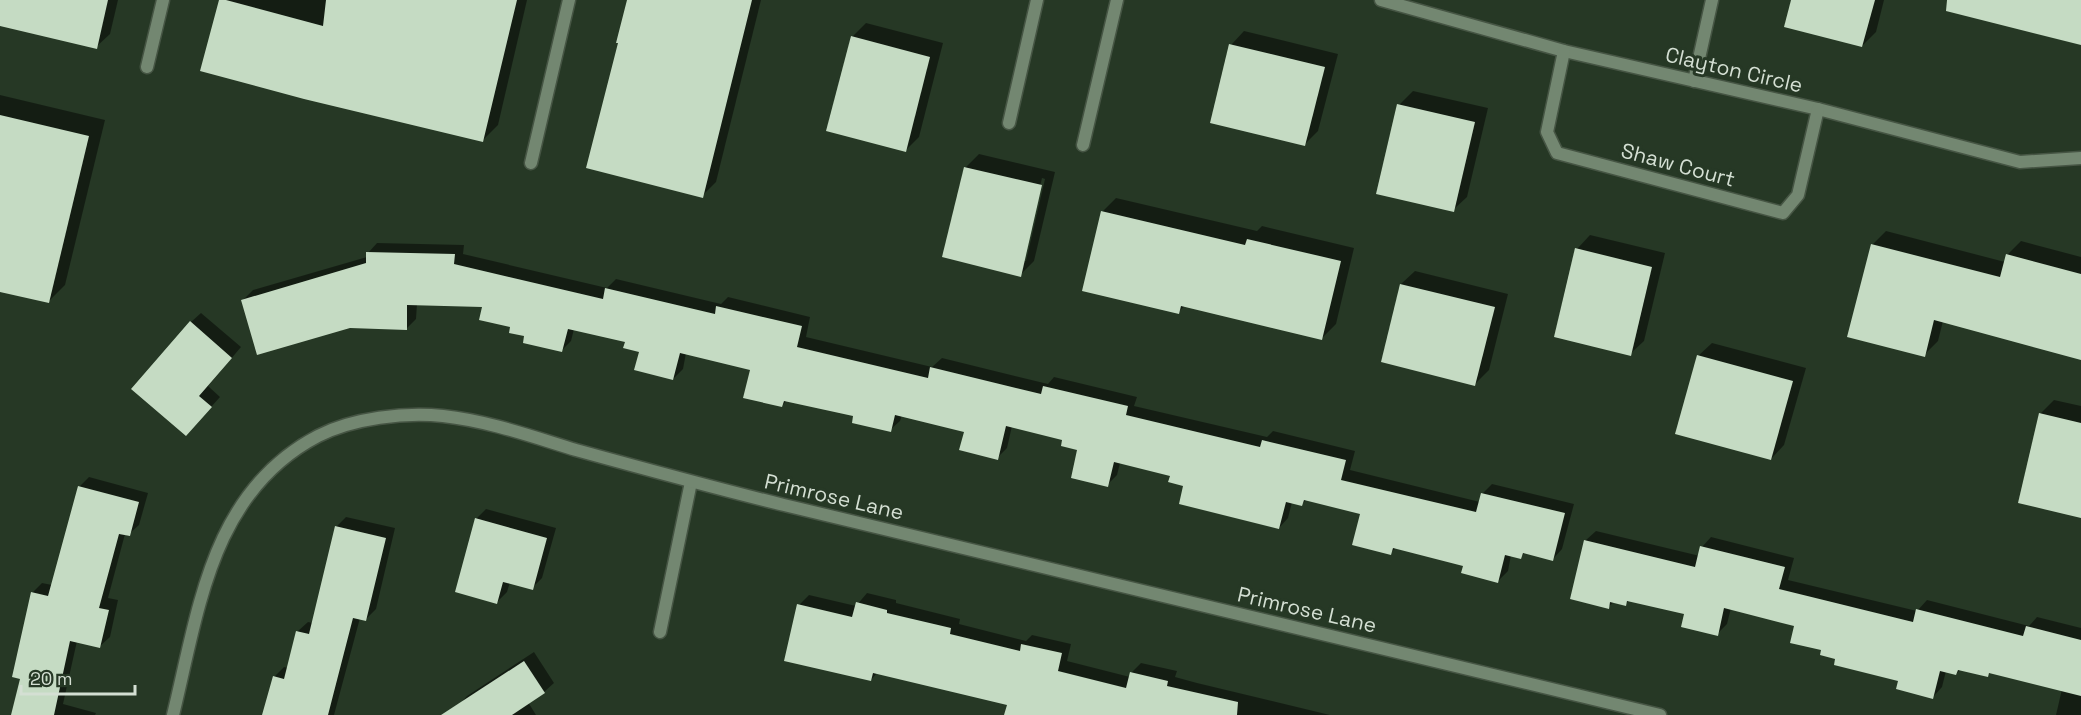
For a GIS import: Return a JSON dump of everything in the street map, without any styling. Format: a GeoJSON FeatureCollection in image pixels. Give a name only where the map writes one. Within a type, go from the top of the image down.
{"type":"FeatureCollection","features":[{"type":"Feature","properties":{"kind":"street"},"geometry":{"type":"LineString","coordinates":[[147,67],[163,0]]}},
{"type":"Feature","properties":{"kind":"street"},"geometry":{"type":"LineString","coordinates":[[531,163],[569,0]]}},
{"type":"Feature","properties":{"kind":"street"},"geometry":{"type":"LineString","coordinates":[[1009,123],[1037,0]]}},
{"type":"Feature","properties":{"kind":"street"},"geometry":{"type":"LineString","coordinates":[[1083,145],[1117,0]]}},
{"type":"Feature","properties":{"kind":"street","name":"Clayton Circle"},"geometry":{"type":"LineString","coordinates":[[1381,0],[1564,51],[1818,109],[2020,162],[2081,158]]}},
{"type":"Feature","properties":{"kind":"street"},"geometry":{"type":"LineString","coordinates":[[1694,81],[1712,0]]}},
{"type":"Feature","properties":{"kind":"street","name":"Shaw Court"},"geometry":{"type":"LineString","coordinates":[[1564,51],[1547,132],[1557,153],[1783,213],[1798,195],[1818,109]]}},
{"type":"Feature","properties":{"kind":"street","name":"Primrose Lane"},"geometry":{"type":"LineString","coordinates":[[174,715],[207,578],[221,540],[237,511],[258,483],[290,454],[321,435],[385,416],[416,414],[471,420],[691,482],[1660,715]]}},
{"type":"Feature","properties":{"kind":"street"},"geometry":{"type":"LineString","coordinates":[[660,632],[691,482]]}},
{"type":"Feature","properties":{"kind":"building"},"geometry":{"type":"Polygon","coordinates":[[[0,0],[108,0],[97,49],[0,26],[0,0]]]}},
{"type":"Feature","properties":{"kind":"building"},"geometry":{"type":"Polygon","coordinates":[[[219,0],[323,26],[326,0],[517,0],[483,142],[304,99],[200,71],[219,0]]]}},
{"type":"Feature","properties":{"kind":"building"},"geometry":{"type":"Polygon","coordinates":[[[627,0],[752,0],[703,198],[586,168],[627,0]]]}},
{"type":"Feature","properties":{"kind":"building"},"geometry":{"type":"Polygon","coordinates":[[[1791,0],[1875,0],[1862,47],[1784,27],[1791,0]]]}},
{"type":"Feature","properties":{"kind":"building"},"geometry":{"type":"Polygon","coordinates":[[[1947,0],[2081,0],[2081,45],[1946,11],[1947,0]]]}},
{"type":"Feature","properties":{"kind":"building"},"geometry":{"type":"Polygon","coordinates":[[[851,36],[930,57],[906,152],[826,131],[851,36]]]}},
{"type":"Feature","properties":{"kind":"building"},"geometry":{"type":"Polygon","coordinates":[[[1229,44],[1325,67],[1305,146],[1210,123],[1229,44]]]}},
{"type":"Feature","properties":{"kind":"building"},"geometry":{"type":"Polygon","coordinates":[[[1397,104],[1475,122],[1454,212],[1376,194],[1397,104]]]}},
{"type":"Feature","properties":{"kind":"building"},"geometry":{"type":"Polygon","coordinates":[[[0,115],[89,136],[49,303],[0,292],[0,115]]]}},
{"type":"Feature","properties":{"kind":"building"},"geometry":{"type":"Polygon","coordinates":[[[964,167],[1042,185],[1021,277],[942,257],[964,167]]]}},
{"type":"Feature","properties":{"kind":"building"},"geometry":{"type":"Polygon","coordinates":[[[1101,211],[1245,245],[1247,239],[1341,261],[1322,340],[1181,306],[1179,314],[1082,291],[1101,211]]]}},
{"type":"Feature","properties":{"kind":"building"},"geometry":{"type":"Polygon","coordinates":[[[1871,244],[2000,277],[2006,254],[2081,274],[2081,360],[1934,320],[1925,357],[1847,337],[1871,244]]]}},
{"type":"Feature","properties":{"kind":"building"},"geometry":{"type":"Polygon","coordinates":[[[1575,248],[1652,267],[1631,356],[1554,337],[1575,248]]]}},
{"type":"Feature","properties":{"kind":"building"},"geometry":{"type":"Polygon","coordinates":[[[366,252],[455,254],[454,264],[603,299],[605,288],[715,314],[716,306],[802,326],[797,347],[928,378],[930,367],[1041,394],[1043,386],[1128,406],[1126,415],[1260,447],[1262,440],[1346,460],[1341,480],[1476,512],[1481,493],[1565,513],[1553,561],[1523,553],[1521,559],[1505,555],[1498,583],[1461,573],[1463,566],[1393,548],[1391,555],[1352,545],[1360,514],[1304,500],[1302,506],[1286,502],[1279,529],[1179,504],[1183,486],[1168,482],[1170,476],[1114,462],[1108,487],[1071,478],[1077,450],[1061,446],[1062,440],[1006,426],[998,460],[959,450],[964,432],[895,415],[891,432],[852,423],[853,416],[784,401],[782,407],[743,398],[750,370],[680,353],[673,380],[634,370],[639,352],[623,348],[625,342],[568,329],[562,352],[523,343],[524,336],[509,333],[510,327],[479,320],[482,307],[407,305],[407,330],[350,328],[257,355],[241,300],[366,263],[366,252]]]}},
{"type":"Feature","properties":{"kind":"building"},"geometry":{"type":"Polygon","coordinates":[[[1400,284],[1495,307],[1475,386],[1381,362],[1400,284]]]}},
{"type":"Feature","properties":{"kind":"building"},"geometry":{"type":"Polygon","coordinates":[[[190,321],[232,358],[199,396],[212,407],[186,436],[131,389],[190,321]]]}},
{"type":"Feature","properties":{"kind":"building"},"geometry":{"type":"Polygon","coordinates":[[[1697,355],[1793,381],[1771,460],[1675,434],[1697,355]]]}},
{"type":"Feature","properties":{"kind":"building"},"geometry":{"type":"Polygon","coordinates":[[[2039,413],[2081,423],[2081,518],[2018,503],[2039,413]]]}},
{"type":"Feature","properties":{"kind":"building"},"geometry":{"type":"Polygon","coordinates":[[[78,486],[139,502],[130,536],[119,534],[99,608],[109,610],[100,648],[70,641],[54,715],[11,715],[20,679],[12,677],[31,592],[48,596],[78,486]]]}},
{"type":"Feature","properties":{"kind":"building"},"geometry":{"type":"Polygon","coordinates":[[[475,518],[547,538],[533,590],[503,582],[497,604],[455,592],[475,518]]]}},
{"type":"Feature","properties":{"kind":"building"},"geometry":{"type":"Polygon","coordinates":[[[335,526],[386,538],[366,621],[353,618],[328,715],[262,715],[273,676],[284,679],[296,631],[309,634],[335,526]]]}},
{"type":"Feature","properties":{"kind":"building"},"geometry":{"type":"Polygon","coordinates":[[[1584,540],[1695,567],[1700,546],[1785,567],[1779,589],[1913,622],[1916,609],[2023,636],[2026,626],[2081,640],[2081,696],[1989,673],[1988,677],[1958,670],[1956,675],[1940,671],[1933,699],[1896,689],[1898,681],[1834,665],[1835,659],[1820,655],[1821,650],[1790,643],[1794,626],[1724,608],[1718,636],[1681,627],[1684,614],[1627,601],[1626,606],[1610,602],[1609,609],[1570,599],[1584,540]]]}},
{"type":"Feature","properties":{"kind":"building"},"geometry":{"type":"Polygon","coordinates":[[[856,602],[887,610],[887,613],[951,628],[950,634],[1020,651],[1021,644],[1062,653],[1058,671],[1126,688],[1130,672],[1168,681],[1167,686],[1238,702],[1237,715],[1004,715],[1007,705],[873,673],[871,681],[784,661],[797,604],[852,617],[856,602]]]}},
{"type":"Feature","properties":{"kind":"building"},"geometry":{"type":"Polygon","coordinates":[[[524,661],[545,693],[512,715],[441,715],[524,661]]]}}]}
